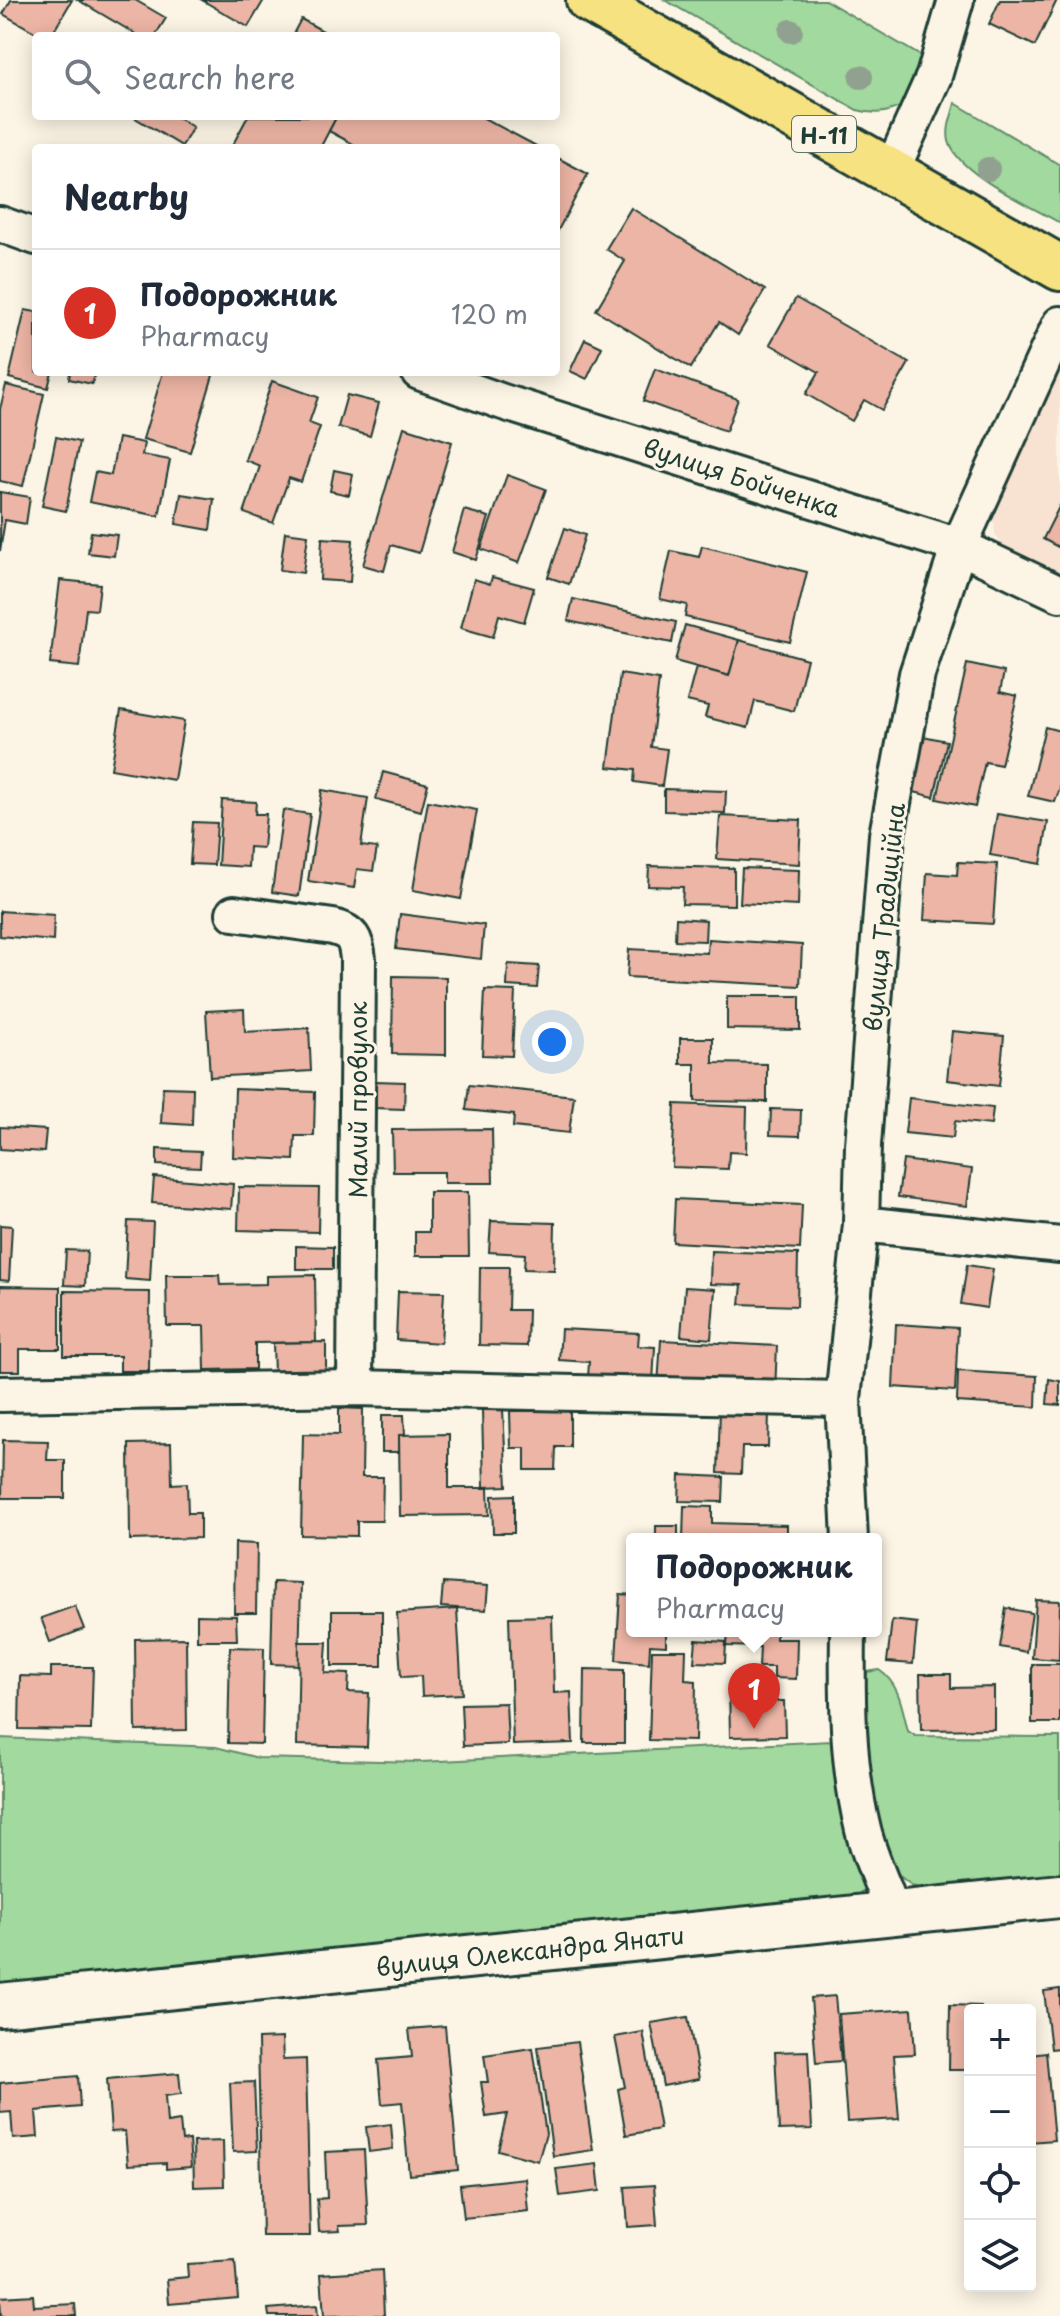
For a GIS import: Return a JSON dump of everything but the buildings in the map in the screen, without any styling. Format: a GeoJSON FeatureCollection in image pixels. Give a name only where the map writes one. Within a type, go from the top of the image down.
{"type":"FeatureCollection","features":[{"type":"Feature","properties":{"kind":"main road","name":"Н-11"},"geometry":{"type":"LineString","coordinates":[[589,0],[1060,268]]}},
{"type":"Feature","properties":{"kind":"street"},"geometry":{"type":"LineString","coordinates":[[891,172],[934,76],[956,0]]}},
{"type":"Feature","properties":{"kind":"street"},"geometry":{"type":"LineString","coordinates":[[0,224],[32,236]]}},
{"type":"Feature","properties":{"kind":"street","name":"вулиця Традиційна"},"geometry":{"type":"LineString","coordinates":[[850,1533],[843,1399],[861,1224],[863,1145],[887,835],[917,674],[959,546],[1060,324]]}},
{"type":"Feature","properties":{"kind":"street","name":"вулиця Бойченка"},"geometry":{"type":"LineString","coordinates":[[430,376],[503,402],[959,546],[1060,594]]}},
{"type":"Feature","properties":{"kind":"street","name":"Малий провулок"},"geometry":{"type":"LineString","coordinates":[[234,913],[333,927],[349,931],[356,941],[355,1388]]}},
{"type":"Feature","properties":{"kind":"street"},"geometry":{"type":"LineString","coordinates":[[861,1224],[1060,1245]]}},
{"type":"Feature","properties":{"kind":"street"},"geometry":{"type":"LineString","coordinates":[[0,1394],[355,1388],[843,1399]]}},
{"type":"Feature","properties":{"kind":"street"},"geometry":{"type":"LineString","coordinates":[[848,1637],[846,1715],[851,1764],[863,1831],[893,1912]]}},
{"type":"Feature","properties":{"kind":"street","name":"вулиця Олександра Янати"},"geometry":{"type":"LineString","coordinates":[[0,2005],[1060,1896]]}},
{"type":"Feature","properties":{"kind":"shaded area"},"geometry":{"type":"Polygon","coordinates":[[[1060,365],[1060,583],[1006,551],[995,534],[993,510],[1040,399],[1060,365]]]}},
{"type":"Feature","properties":{"kind":"green space"},"geometry":{"type":"Polygon","coordinates":[[[665,0],[825,0],[924,58],[912,100],[886,112],[857,110],[665,0]]]}},
{"type":"Feature","properties":{"kind":"green space"},"geometry":{"type":"Polygon","coordinates":[[[955,103],[1060,165],[1060,223],[980,177],[955,153],[948,131],[955,103]]]}},
{"type":"Feature","properties":{"kind":"green space"},"geometry":{"type":"Polygon","coordinates":[[[879,1670],[896,1689],[908,1731],[916,1736],[1060,1737],[1060,1879],[935,1892],[926,1891],[903,1879],[886,1858],[875,1830],[864,1765],[864,1677],[867,1672],[879,1670]]]}},
{"type":"Feature","properties":{"kind":"green space"},"geometry":{"type":"Polygon","coordinates":[[[0,1738],[216,1747],[258,1758],[421,1762],[831,1741],[839,1791],[870,1881],[848,1902],[0,1987],[0,1738]]]}},
{"type":"Feature","properties":{"kind":"place","name":"Подорожник"},"geometry":{"type":"Point","coordinates":[754,1729]}}]}
